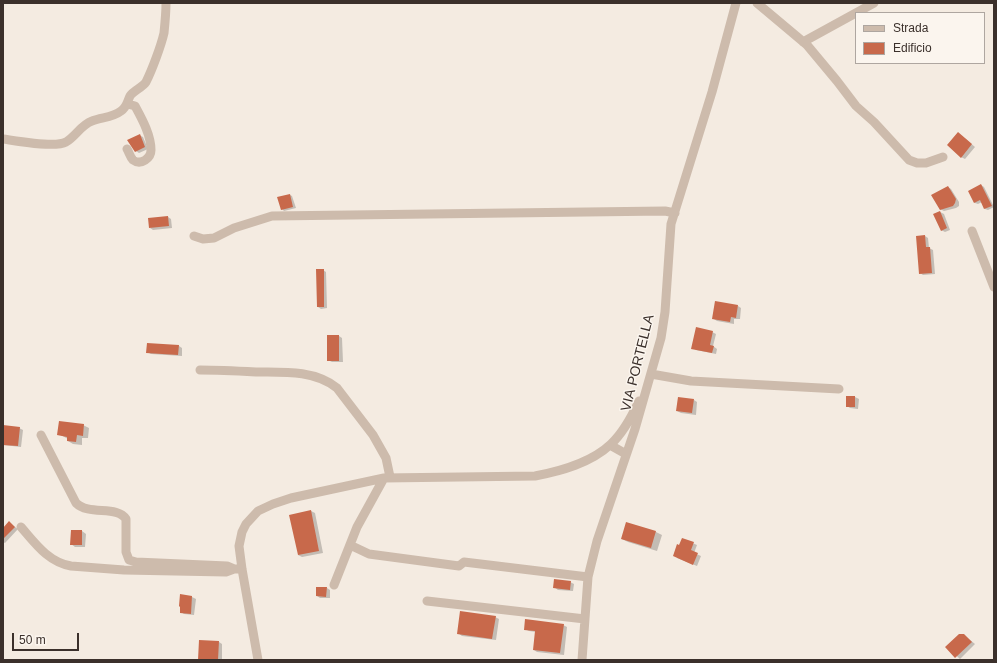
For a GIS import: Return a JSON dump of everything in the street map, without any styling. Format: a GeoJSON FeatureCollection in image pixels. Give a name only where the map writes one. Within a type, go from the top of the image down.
{"type":"FeatureCollection","features":[{"type":"Feature","properties":{"kind":"street"},"geometry":{"type":"LineString","coordinates":[[3,139],[50,144],[66,142],[85,124],[92,120],[117,114],[122,111],[128,104],[130,95],[136,92],[145,83],[154,64],[164,34],[166,3]]}},
{"type":"Feature","properties":{"kind":"street","name":"VIA PORTELLA"},"geometry":{"type":"LineString","coordinates":[[582,660],[588,577],[597,541],[635,429],[662,338],[671,224],[712,92],[736,3]]}},
{"type":"Feature","properties":{"kind":"street"},"geometry":{"type":"LineString","coordinates":[[757,3],[803,42],[837,81],[856,106],[874,122],[908,160],[917,163],[926,163],[943,157]]}},
{"type":"Feature","properties":{"kind":"street"},"geometry":{"type":"LineString","coordinates":[[858,12],[874,3]]}},
{"type":"Feature","properties":{"kind":"street"},"geometry":{"type":"LineString","coordinates":[[803,42],[855,13]]}},
{"type":"Feature","properties":{"kind":"street"},"geometry":{"type":"LineString","coordinates":[[127,149],[133,160],[137,162],[142,162],[151,154],[146,128],[135,106],[128,104]]}},
{"type":"Feature","properties":{"kind":"street"},"geometry":{"type":"LineString","coordinates":[[194,236],[203,239],[214,238],[234,228],[272,216],[665,211],[675,213]]}},
{"type":"Feature","properties":{"kind":"street"},"geometry":{"type":"LineString","coordinates":[[972,231],[994,287]]}},
{"type":"Feature","properties":{"kind":"street"},"geometry":{"type":"LineString","coordinates":[[200,370],[289,373],[315,377],[331,383],[337,388],[374,435],[386,458],[387,478],[357,527],[334,585]]}},
{"type":"Feature","properties":{"kind":"street"},"geometry":{"type":"LineString","coordinates":[[651,374],[691,381],[839,390]]}},
{"type":"Feature","properties":{"kind":"street"},"geometry":{"type":"LineString","coordinates":[[258,660],[238,569],[240,539],[246,524],[258,511],[291,498],[387,478],[535,476],[550,473],[577,464],[600,453],[610,445],[624,428],[648,383]]}},
{"type":"Feature","properties":{"kind":"street"},"geometry":{"type":"LineString","coordinates":[[41,435],[76,503],[85,509],[118,513],[124,516],[126,519],[126,552],[130,560],[136,562],[227,566],[238,569]]}},
{"type":"Feature","properties":{"kind":"street"},"geometry":{"type":"LineString","coordinates":[[610,445],[626,454]]}},
{"type":"Feature","properties":{"kind":"street"},"geometry":{"type":"LineString","coordinates":[[21,527],[50,558],[71,566],[124,570],[226,572],[238,569]]}},
{"type":"Feature","properties":{"kind":"street"},"geometry":{"type":"LineString","coordinates":[[350,545],[370,554],[459,566],[464,562],[588,577]]}},
{"type":"Feature","properties":{"kind":"street"},"geometry":{"type":"LineString","coordinates":[[427,601],[585,619]]}},
{"type":"Feature","properties":{"kind":"building"},"geometry":{"type":"Polygon","coordinates":[[[958,132],[972,144],[961,158],[947,145],[958,132]]]}},
{"type":"Feature","properties":{"kind":"building"},"geometry":{"type":"Polygon","coordinates":[[[140,134],[145,147],[135,152],[127,140],[140,134]]]}},
{"type":"Feature","properties":{"kind":"building"},"geometry":{"type":"Polygon","coordinates":[[[981,184],[992,206],[984,209],[980,200],[974,203],[968,191],[981,184]]]}},
{"type":"Feature","properties":{"kind":"building"},"geometry":{"type":"Polygon","coordinates":[[[948,186],[956,199],[955,203],[953,206],[940,210],[931,195],[948,186]]]}},
{"type":"Feature","properties":{"kind":"building"},"geometry":{"type":"Polygon","coordinates":[[[290,194],[293,207],[281,210],[277,197],[290,194]]]}},
{"type":"Feature","properties":{"kind":"building"},"geometry":{"type":"Polygon","coordinates":[[[940,211],[947,228],[941,231],[933,214],[940,211]]]}},
{"type":"Feature","properties":{"kind":"building"},"geometry":{"type":"Polygon","coordinates":[[[168,216],[169,226],[149,228],[148,218],[168,216]]]}},
{"type":"Feature","properties":{"kind":"building"},"geometry":{"type":"Polygon","coordinates":[[[925,235],[926,247],[930,247],[932,273],[919,274],[916,236],[925,235]]]}},
{"type":"Feature","properties":{"kind":"building"},"geometry":{"type":"Polygon","coordinates":[[[316,269],[324,269],[324,307],[317,307],[316,269]]]}},
{"type":"Feature","properties":{"kind":"building"},"geometry":{"type":"Polygon","coordinates":[[[715,301],[738,305],[736,318],[731,317],[730,322],[712,319],[715,301]]]}},
{"type":"Feature","properties":{"kind":"building"},"geometry":{"type":"Polygon","coordinates":[[[696,327],[713,331],[710,345],[714,346],[712,353],[691,349],[696,327]]]}},
{"type":"Feature","properties":{"kind":"building"},"geometry":{"type":"Polygon","coordinates":[[[327,335],[339,335],[339,361],[327,361],[327,335]]]}},
{"type":"Feature","properties":{"kind":"building"},"geometry":{"type":"Polygon","coordinates":[[[147,343],[179,345],[178,355],[146,353],[147,343]]]}},
{"type":"Feature","properties":{"kind":"building"},"geometry":{"type":"Polygon","coordinates":[[[846,396],[855,396],[855,407],[846,407],[846,396]]]}},
{"type":"Feature","properties":{"kind":"building"},"geometry":{"type":"Polygon","coordinates":[[[678,397],[694,399],[692,413],[676,411],[678,397]]]}},
{"type":"Feature","properties":{"kind":"building"},"geometry":{"type":"Polygon","coordinates":[[[59,421],[84,424],[83,436],[77,435],[76,442],[67,441],[67,437],[57,435],[59,421]]]}},
{"type":"Feature","properties":{"kind":"building"},"geometry":{"type":"Polygon","coordinates":[[[3,425],[20,427],[18,446],[3,445],[3,425]]]}},
{"type":"Feature","properties":{"kind":"building"},"geometry":{"type":"Polygon","coordinates":[[[311,510],[319,551],[298,555],[289,515],[311,510]]]}},
{"type":"Feature","properties":{"kind":"building"},"geometry":{"type":"Polygon","coordinates":[[[9,521],[15,527],[3,539],[3,528],[9,521]]]}},
{"type":"Feature","properties":{"kind":"building"},"geometry":{"type":"Polygon","coordinates":[[[626,522],[656,531],[651,548],[621,539],[626,522]]]}},
{"type":"Feature","properties":{"kind":"building"},"geometry":{"type":"Polygon","coordinates":[[[71,530],[82,530],[82,545],[70,545],[71,530]]]}},
{"type":"Feature","properties":{"kind":"building"},"geometry":{"type":"Polygon","coordinates":[[[682,538],[694,542],[691,550],[698,553],[693,565],[673,556],[677,544],[679,545],[682,538]]]}},
{"type":"Feature","properties":{"kind":"building"},"geometry":{"type":"Polygon","coordinates":[[[554,579],[571,581],[570,590],[553,588],[554,579]]]}},
{"type":"Feature","properties":{"kind":"building"},"geometry":{"type":"Polygon","coordinates":[[[316,587],[327,587],[326,597],[316,596],[316,587]]]}},
{"type":"Feature","properties":{"kind":"building"},"geometry":{"type":"Polygon","coordinates":[[[180,594],[192,596],[191,614],[180,613],[180,594]]]}},
{"type":"Feature","properties":{"kind":"building"},"geometry":{"type":"Polygon","coordinates":[[[460,611],[496,616],[492,639],[457,634],[460,611]]]}},
{"type":"Feature","properties":{"kind":"building"},"geometry":{"type":"Polygon","coordinates":[[[525,619],[564,624],[560,653],[533,650],[535,631],[524,630],[525,619]]]}},
{"type":"Feature","properties":{"kind":"building"},"geometry":{"type":"Polygon","coordinates":[[[959,634],[964,634],[972,642],[955,658],[945,647],[959,634]]]}},
{"type":"Feature","properties":{"kind":"building"},"geometry":{"type":"Polygon","coordinates":[[[199,640],[219,641],[218,660],[198,660],[199,640]]]}}]}
